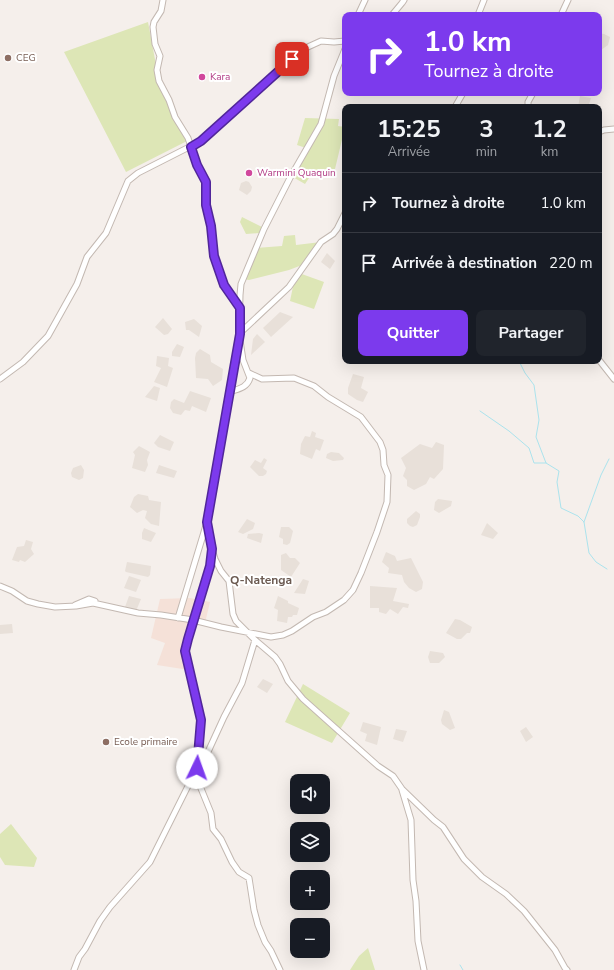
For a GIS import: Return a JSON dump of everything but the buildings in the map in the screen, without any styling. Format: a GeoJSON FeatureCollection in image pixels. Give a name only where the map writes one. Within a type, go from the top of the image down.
{"type":"FeatureCollection","features":[{"type":"Feature","properties":{"kind":"street"},"geometry":{"type":"LineString","coordinates":[[163,0],[161,11],[154,22],[153,27],[155,44],[160,56],[157,70],[159,81],[169,100],[175,117],[188,138],[197,165],[206,182],[206,205],[211,226],[214,256],[224,285],[240,308]]}},
{"type":"Feature","properties":{"kind":"street"},"geometry":{"type":"LineString","coordinates":[[359,12],[365,0]]}},
{"type":"Feature","properties":{"kind":"street"},"geometry":{"type":"LineString","coordinates":[[395,12],[404,0]]}},
{"type":"Feature","properties":{"kind":"street"},"geometry":{"type":"LineString","coordinates":[[479,12],[484,0]]}},
{"type":"Feature","properties":{"kind":"street"},"geometry":{"type":"LineString","coordinates":[[562,12],[568,0]]}},
{"type":"Feature","properties":{"kind":"street"},"geometry":{"type":"LineString","coordinates":[[0,379],[23,362],[48,336],[77,284],[87,257],[106,233],[128,181],[138,173],[201,141],[299,52],[321,41],[342,41]]}},
{"type":"Feature","properties":{"kind":"street"},"geometry":{"type":"LineString","coordinates":[[229,392],[244,387],[250,378],[243,360],[240,334],[240,295],[243,278],[264,229],[291,176],[321,124],[334,76],[342,56]]}},
{"type":"Feature","properties":{"kind":"street"},"geometry":{"type":"LineString","coordinates":[[602,131],[614,129]]}},
{"type":"Feature","properties":{"kind":"street"},"geometry":{"type":"LineString","coordinates":[[178,618],[207,522],[240,334],[289,287],[321,242],[333,234],[342,219]]}},
{"type":"Feature","properties":{"kind":"street"},"geometry":{"type":"LineString","coordinates":[[602,364],[614,379]]}},
{"type":"Feature","properties":{"kind":"street"},"geometry":{"type":"LineString","coordinates":[[0,586],[38,604],[55,607],[93,603],[103,604],[138,614],[160,615],[193,620],[271,637],[283,635],[292,631],[313,617],[326,612],[344,600],[353,590],[377,532],[387,502],[389,482],[380,442],[361,417],[328,397],[314,386],[294,378],[262,378],[249,373]]}},
{"type":"Feature","properties":{"kind":"street"},"geometry":{"type":"LineString","coordinates":[[207,522],[215,559],[221,571],[229,581],[233,614],[236,621],[255,640],[275,656],[288,681],[303,699],[378,766],[393,776],[402,789],[434,820],[443,826],[464,859],[482,877],[506,894],[524,910],[567,970]]}},
{"type":"Feature","properties":{"kind":"street"},"geometry":{"type":"LineString","coordinates":[[212,549],[210,566],[185,651],[201,720],[197,768],[200,786],[211,813],[213,829],[221,839],[239,872],[249,878],[258,926],[280,970]]}},
{"type":"Feature","properties":{"kind":"street"},"geometry":{"type":"LineString","coordinates":[[74,970],[79,957],[100,921],[110,907],[150,862],[197,768],[207,754],[224,716],[242,683],[255,640]]}},
{"type":"Feature","properties":{"kind":"street"},"geometry":{"type":"LineString","coordinates":[[402,789],[411,820],[413,880],[416,900],[418,941],[424,970]]}},
{"type":"Feature","properties":{"kind":"shaded area"},"geometry":{"type":"Polygon","coordinates":[[[602,34],[610,37],[608,45],[602,49],[602,34]]]}},
{"type":"Feature","properties":{"kind":"shaded area"},"geometry":{"type":"Polygon","coordinates":[[[580,96],[591,98],[589,104],[579,104],[580,96]]]}},
{"type":"Feature","properties":{"kind":"shaded area"},"geometry":{"type":"Polygon","coordinates":[[[246,181],[249,182],[252,187],[251,191],[247,195],[239,190],[241,183],[246,181]]]}},
{"type":"Feature","properties":{"kind":"shaded area"},"geometry":{"type":"Polygon","coordinates":[[[327,253],[335,261],[330,269],[321,262],[327,253]]]}},
{"type":"Feature","properties":{"kind":"shaded area"},"geometry":{"type":"Polygon","coordinates":[[[280,312],[293,317],[271,337],[263,328],[280,312]]]}},
{"type":"Feature","properties":{"kind":"shaded area"},"geometry":{"type":"Polygon","coordinates":[[[163,318],[172,329],[168,334],[164,335],[155,327],[163,318]]]}},
{"type":"Feature","properties":{"kind":"shaded area"},"geometry":{"type":"Polygon","coordinates":[[[194,319],[202,326],[199,337],[189,330],[186,330],[185,322],[194,319]]]}},
{"type":"Feature","properties":{"kind":"shaded area"},"geometry":{"type":"Polygon","coordinates":[[[257,334],[265,342],[251,355],[253,339],[257,334]]]}},
{"type":"Feature","properties":{"kind":"shaded area"},"geometry":{"type":"Polygon","coordinates":[[[177,344],[184,347],[180,357],[172,356],[172,352],[177,344]]]}},
{"type":"Feature","properties":{"kind":"shaded area"},"geometry":{"type":"Polygon","coordinates":[[[200,349],[210,355],[211,362],[223,369],[222,380],[213,386],[208,379],[196,378],[195,358],[196,353],[200,349]]]}},
{"type":"Feature","properties":{"kind":"shaded area"},"geometry":{"type":"Polygon","coordinates":[[[157,356],[169,358],[168,366],[173,368],[167,387],[154,382],[161,368],[156,366],[157,356]]]}},
{"type":"Feature","properties":{"kind":"shaded area"},"geometry":{"type":"Polygon","coordinates":[[[353,374],[364,377],[361,388],[368,392],[363,402],[348,394],[348,388],[353,374]]]}},
{"type":"Feature","properties":{"kind":"shaded area"},"geometry":{"type":"Polygon","coordinates":[[[154,386],[160,388],[157,401],[145,397],[154,386]]]}},
{"type":"Feature","properties":{"kind":"shaded area"},"geometry":{"type":"Polygon","coordinates":[[[190,391],[211,398],[206,412],[192,406],[190,411],[185,410],[181,415],[173,413],[170,408],[171,402],[174,399],[184,403],[190,391]]]}},
{"type":"Feature","properties":{"kind":"shaded area"},"geometry":{"type":"Polygon","coordinates":[[[312,431],[316,433],[315,437],[324,440],[320,451],[316,449],[312,459],[300,454],[301,444],[305,436],[310,437],[312,431]]]}},
{"type":"Feature","properties":{"kind":"shaded area"},"geometry":{"type":"Polygon","coordinates":[[[160,435],[174,442],[170,451],[158,447],[154,443],[160,435]]]}},
{"type":"Feature","properties":{"kind":"shaded area"},"geometry":{"type":"Polygon","coordinates":[[[436,442],[444,445],[443,469],[434,479],[430,477],[426,484],[414,490],[407,486],[407,480],[403,476],[406,468],[401,458],[420,444],[432,448],[436,442]]]}},
{"type":"Feature","properties":{"kind":"shaded area"},"geometry":{"type":"Polygon","coordinates":[[[139,446],[150,452],[147,460],[148,465],[145,472],[132,468],[135,455],[133,452],[139,446]]]}},
{"type":"Feature","properties":{"kind":"shaded area"},"geometry":{"type":"Polygon","coordinates":[[[331,452],[339,453],[344,458],[343,460],[333,461],[326,458],[327,454],[331,452]]]}},
{"type":"Feature","properties":{"kind":"shaded area"},"geometry":{"type":"Polygon","coordinates":[[[264,458],[267,460],[263,468],[267,471],[263,476],[259,476],[250,467],[255,460],[261,463],[264,458]]]}},
{"type":"Feature","properties":{"kind":"shaded area"},"geometry":{"type":"Polygon","coordinates":[[[81,465],[84,470],[83,478],[79,480],[72,477],[71,473],[73,468],[81,465]]]}},
{"type":"Feature","properties":{"kind":"shaded area"},"geometry":{"type":"Polygon","coordinates":[[[159,465],[177,471],[174,478],[156,473],[159,465]]]}},
{"type":"Feature","properties":{"kind":"shaded area"},"geometry":{"type":"Polygon","coordinates":[[[138,494],[148,496],[149,500],[161,502],[159,526],[151,524],[145,518],[147,511],[143,510],[137,513],[130,507],[134,497],[138,494]]]}},
{"type":"Feature","properties":{"kind":"shaded area"},"geometry":{"type":"Polygon","coordinates":[[[438,499],[452,501],[451,506],[439,513],[434,510],[435,502],[438,499]]]}},
{"type":"Feature","properties":{"kind":"shaded area"},"geometry":{"type":"Polygon","coordinates":[[[416,511],[420,514],[420,517],[417,525],[413,527],[407,523],[407,519],[416,511]]]}},
{"type":"Feature","properties":{"kind":"shaded area"},"geometry":{"type":"Polygon","coordinates":[[[247,519],[255,523],[253,529],[243,534],[238,532],[247,519]]]}},
{"type":"Feature","properties":{"kind":"shaded area"},"geometry":{"type":"Polygon","coordinates":[[[487,523],[498,533],[493,539],[481,535],[487,523]]]}},
{"type":"Feature","properties":{"kind":"shaded area"},"geometry":{"type":"Polygon","coordinates":[[[281,527],[289,527],[293,531],[290,543],[287,545],[283,544],[283,539],[279,537],[281,527]]]}},
{"type":"Feature","properties":{"kind":"shaded area"},"geometry":{"type":"Polygon","coordinates":[[[144,528],[156,533],[151,542],[142,539],[144,528]]]}},
{"type":"Feature","properties":{"kind":"shaded area"},"geometry":{"type":"Polygon","coordinates":[[[248,534],[263,534],[261,543],[247,538],[248,534]]]}},
{"type":"Feature","properties":{"kind":"shaded area"},"geometry":{"type":"Polygon","coordinates":[[[26,540],[33,542],[31,549],[34,554],[25,562],[20,560],[19,562],[12,560],[17,547],[24,546],[26,540]]]}},
{"type":"Feature","properties":{"kind":"shaded area"},"geometry":{"type":"Polygon","coordinates":[[[386,552],[395,556],[397,561],[411,558],[423,582],[422,589],[416,592],[409,588],[404,582],[402,575],[388,573],[389,568],[382,562],[386,552]]]}},
{"type":"Feature","properties":{"kind":"shaded area"},"geometry":{"type":"Polygon","coordinates":[[[286,553],[290,558],[295,558],[300,563],[291,577],[281,570],[281,555],[286,553]]]}},
{"type":"Feature","properties":{"kind":"shaded area"},"geometry":{"type":"Polygon","coordinates":[[[127,562],[151,566],[150,575],[148,577],[126,572],[127,562]]]}},
{"type":"Feature","properties":{"kind":"shaded area"},"geometry":{"type":"Polygon","coordinates":[[[129,576],[141,580],[136,592],[124,588],[129,576]]]}},
{"type":"Feature","properties":{"kind":"shaded area"},"geometry":{"type":"Polygon","coordinates":[[[303,579],[309,581],[305,594],[294,593],[303,579]]]}},
{"type":"Feature","properties":{"kind":"shaded area"},"geometry":{"type":"Polygon","coordinates":[[[370,586],[397,588],[393,601],[409,604],[408,608],[403,607],[398,614],[390,609],[386,614],[379,612],[379,608],[370,608],[370,586]]]}},
{"type":"Feature","properties":{"kind":"shaded area"},"geometry":{"type":"Polygon","coordinates":[[[129,596],[141,599],[136,611],[125,607],[129,596]]]}},
{"type":"Feature","properties":{"kind":"shaded area"},"geometry":{"type":"Polygon","coordinates":[[[278,596],[299,608],[297,615],[288,617],[287,623],[277,621],[278,610],[274,608],[278,596]]]}},
{"type":"Feature","properties":{"kind":"shaded area"},"geometry":{"type":"Polygon","coordinates":[[[190,598],[210,602],[205,623],[193,620],[185,647],[189,670],[157,665],[165,643],[151,638],[160,599],[190,598]]]}},
{"type":"Feature","properties":{"kind":"shaded area"},"geometry":{"type":"Polygon","coordinates":[[[455,619],[460,620],[472,627],[470,633],[467,633],[461,639],[457,639],[446,633],[455,619]]]}},
{"type":"Feature","properties":{"kind":"shaded area"},"geometry":{"type":"Polygon","coordinates":[[[12,624],[13,633],[0,634],[0,625],[12,624]]]}},
{"type":"Feature","properties":{"kind":"shaded area"},"geometry":{"type":"Polygon","coordinates":[[[430,651],[443,653],[445,657],[439,663],[430,663],[428,657],[430,651]]]}},
{"type":"Feature","properties":{"kind":"shaded area"},"geometry":{"type":"Polygon","coordinates":[[[263,679],[273,684],[267,693],[257,687],[263,679]]]}},
{"type":"Feature","properties":{"kind":"shaded area"},"geometry":{"type":"Polygon","coordinates":[[[444,710],[449,712],[455,728],[450,730],[442,724],[441,720],[444,710]]]}},
{"type":"Feature","properties":{"kind":"shaded area"},"geometry":{"type":"Polygon","coordinates":[[[363,722],[381,727],[377,745],[365,741],[367,734],[360,731],[363,722]]]}},
{"type":"Feature","properties":{"kind":"shaded area"},"geometry":{"type":"Polygon","coordinates":[[[526,727],[533,737],[526,742],[520,731],[526,727]]]}},
{"type":"Feature","properties":{"kind":"shaded area"},"geometry":{"type":"Polygon","coordinates":[[[396,729],[407,731],[403,742],[393,739],[396,729]]]}},
{"type":"Feature","properties":{"kind":"green space"},"geometry":{"type":"Polygon","coordinates":[[[148,22],[159,81],[189,140],[126,172],[64,52],[148,22]]]}},
{"type":"Feature","properties":{"kind":"green space"},"geometry":{"type":"Polygon","coordinates":[[[305,118],[339,119],[338,126],[342,127],[342,140],[335,169],[313,172],[305,184],[291,176],[306,148],[297,145],[305,118]]]}},
{"type":"Feature","properties":{"kind":"green space"},"geometry":{"type":"Polygon","coordinates":[[[242,217],[262,227],[259,233],[246,234],[240,222],[242,217]]]}},
{"type":"Feature","properties":{"kind":"green space"},"geometry":{"type":"Polygon","coordinates":[[[295,235],[296,245],[321,242],[302,265],[289,270],[249,280],[243,279],[256,248],[282,246],[284,236],[295,235]]]}},
{"type":"Feature","properties":{"kind":"green space"},"geometry":{"type":"Polygon","coordinates":[[[299,273],[324,282],[314,309],[290,301],[295,277],[299,273]]]}},
{"type":"Feature","properties":{"kind":"green space"},"geometry":{"type":"Polygon","coordinates":[[[303,684],[350,713],[332,743],[285,722],[303,684]]]}},
{"type":"Feature","properties":{"kind":"green space"},"geometry":{"type":"Polygon","coordinates":[[[11,824],[37,858],[34,867],[5,865],[0,857],[0,834],[11,824]]]}},
{"type":"Feature","properties":{"kind":"green space"},"geometry":{"type":"Polygon","coordinates":[[[368,948],[375,970],[350,970],[359,956],[368,948]]]}},
{"type":"Feature","properties":{"kind":"waterway"},"geometry":{"type":"LineString","coordinates":[[520,364],[534,385],[539,420],[536,437],[546,463],[559,471],[557,482],[561,508],[578,516],[584,522],[589,553],[596,562],[607,569]]}},
{"type":"Feature","properties":{"kind":"waterway"},"geometry":{"type":"LineString","coordinates":[[480,411],[509,431],[529,448],[534,463],[546,463]]}},
{"type":"Feature","properties":{"kind":"waterway"},"geometry":{"type":"LineString","coordinates":[[584,522],[601,475],[609,459]]}},
{"type":"Feature","properties":{"kind":"waterway"},"geometry":{"type":"LineString","coordinates":[[460,965],[463,970]]}},
{"type":"Feature","properties":{"kind":"place","name":"CEG"},"geometry":{"type":"Point","coordinates":[8,58]}},
{"type":"Feature","properties":{"kind":"place","name":"Kara"},"geometry":{"type":"Point","coordinates":[202,77]}},
{"type":"Feature","properties":{"kind":"place","name":"Warmini Quaquin"},"geometry":{"type":"Point","coordinates":[249,173]}},
{"type":"Feature","properties":{"kind":"place","name":"Ecole primaire"},"geometry":{"type":"Point","coordinates":[106,742]}},
{"type":"Feature","properties":{"kind":"district","name":"Q-Natenga"},"geometry":{"type":"Point","coordinates":[261,580]}},
{"type":"Feature","properties":{"kind":"route"},"geometry":{"type":"LineString","coordinates":[[197,768],[201,720],[185,647],[210,566],[212,549],[207,522],[240,334],[240,308],[224,285],[214,256],[211,226],[206,205],[206,182],[197,165],[191,147],[201,141],[292,59]]}}]}
